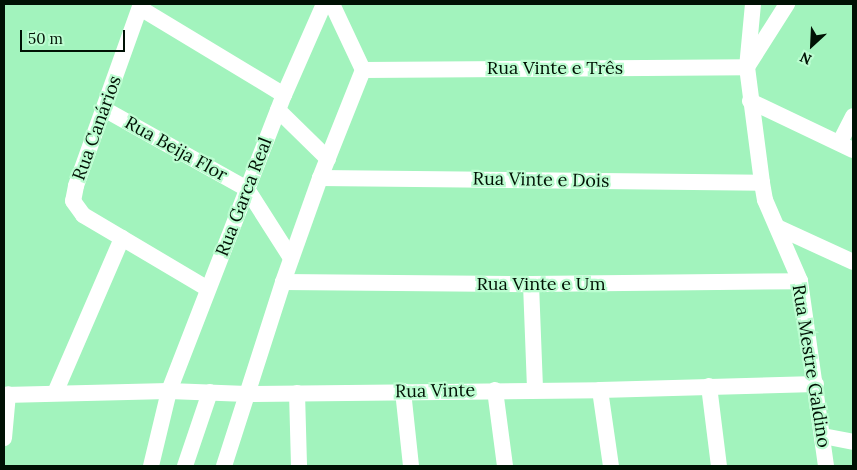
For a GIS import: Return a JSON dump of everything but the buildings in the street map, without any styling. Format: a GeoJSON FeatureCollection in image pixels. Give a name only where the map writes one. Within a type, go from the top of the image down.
{"type":"FeatureCollection","features":[{"type":"Feature","properties":{"kind":"street","name":"Rua Garca Real"},"geometry":{"type":"LineString","coordinates":[[151,466],[169,392],[281,102],[324,4]]}},
{"type":"Feature","properties":{"kind":"street"},"geometry":{"type":"LineString","coordinates":[[224,466],[291,258],[320,178],[363,70],[332,4]]}},
{"type":"Feature","properties":{"kind":"street","name":"Rua Mestre Galdino"},"geometry":{"type":"LineString","coordinates":[[753,4],[747,67],[762,183],[765,200],[800,281],[816,384],[826,466]]}},
{"type":"Feature","properties":{"kind":"street"},"geometry":{"type":"LineString","coordinates":[[747,67],[787,4]]}},
{"type":"Feature","properties":{"kind":"street"},"geometry":{"type":"LineString","coordinates":[[141,6],[281,102],[328,159]]}},
{"type":"Feature","properties":{"kind":"street","name":"Rua Canários"},"geometry":{"type":"LineString","coordinates":[[122,238],[78,210],[73,196],[141,6]]}},
{"type":"Feature","properties":{"kind":"street","name":"Rua Vinte e Três"},"geometry":{"type":"LineString","coordinates":[[363,70],[747,67]]}},
{"type":"Feature","properties":{"kind":"street"},"geometry":{"type":"LineString","coordinates":[[750,101],[846,146],[853,116]]}},
{"type":"Feature","properties":{"kind":"street","name":"Rua Beija Flor"},"geometry":{"type":"LineString","coordinates":[[104,109],[247,190]]}},
{"type":"Feature","properties":{"kind":"street","name":"Rua Vinte e Dois"},"geometry":{"type":"LineString","coordinates":[[320,178],[762,183]]}},
{"type":"Feature","properties":{"kind":"street"},"geometry":{"type":"LineString","coordinates":[[247,190],[291,258]]}},
{"type":"Feature","properties":{"kind":"street"},"geometry":{"type":"LineString","coordinates":[[777,227],[853,262]]}},
{"type":"Feature","properties":{"kind":"street"},"geometry":{"type":"LineString","coordinates":[[55,393],[122,238],[208,289]]}},
{"type":"Feature","properties":{"kind":"street","name":"Rua Vinte e Um"},"geometry":{"type":"LineString","coordinates":[[283,282],[531,284],[800,281]]}},
{"type":"Feature","properties":{"kind":"street"},"geometry":{"type":"LineString","coordinates":[[531,284],[535,390]]}},
{"type":"Feature","properties":{"kind":"street","name":"Rua Vinte"},"geometry":{"type":"LineString","coordinates":[[6,394],[169,392],[247,394],[600,390],[816,384]]}},
{"type":"Feature","properties":{"kind":"street"},"geometry":{"type":"LineString","coordinates":[[709,386],[718,466]]}},
{"type":"Feature","properties":{"kind":"street"},"geometry":{"type":"LineString","coordinates":[[494,390],[505,466]]}},
{"type":"Feature","properties":{"kind":"street"},"geometry":{"type":"LineString","coordinates":[[600,390],[611,466]]}},
{"type":"Feature","properties":{"kind":"street"},"geometry":{"type":"LineString","coordinates":[[403,391],[411,466]]}},
{"type":"Feature","properties":{"kind":"street"},"geometry":{"type":"LineString","coordinates":[[185,466],[210,392]]}},
{"type":"Feature","properties":{"kind":"street"},"geometry":{"type":"LineString","coordinates":[[297,393],[299,466]]}},
{"type":"Feature","properties":{"kind":"street"},"geometry":{"type":"LineString","coordinates":[[4,438],[6,394]]}},
{"type":"Feature","properties":{"kind":"street"},"geometry":{"type":"LineString","coordinates":[[823,436],[853,442]]}}]}
